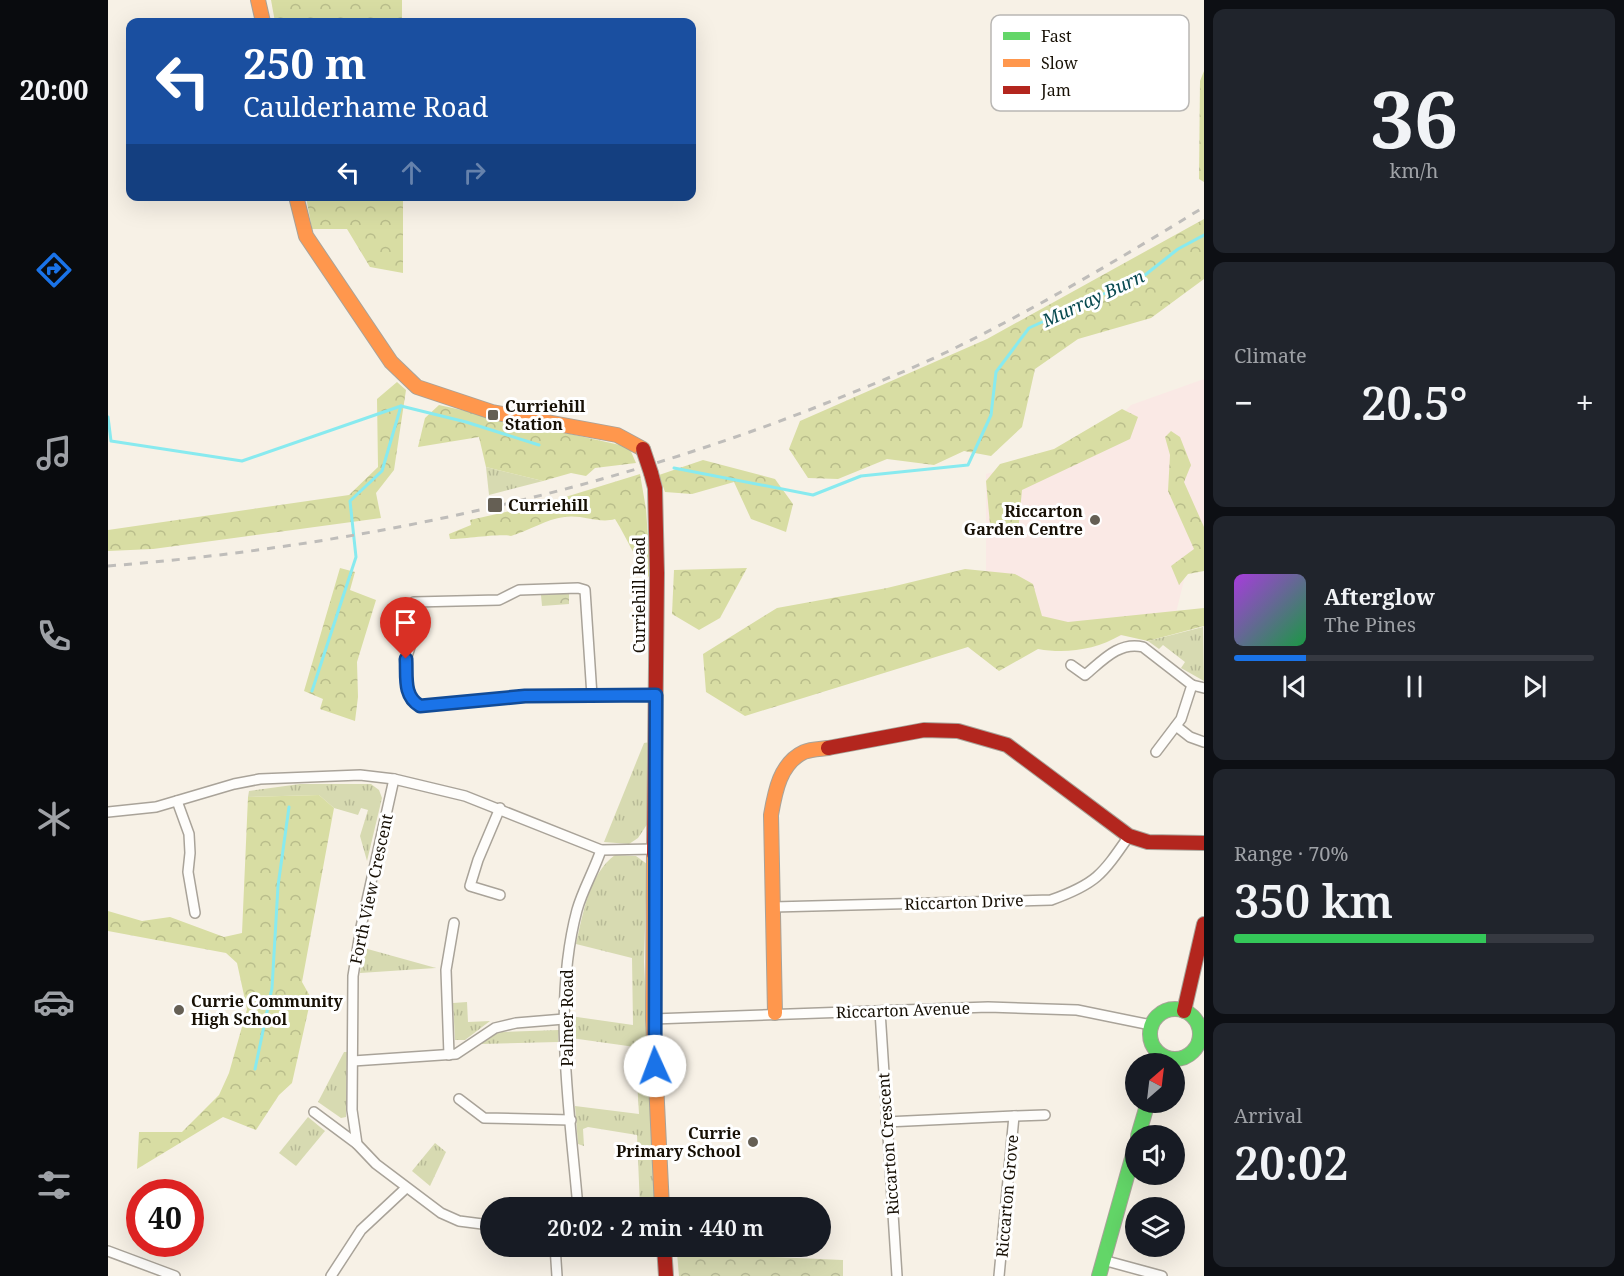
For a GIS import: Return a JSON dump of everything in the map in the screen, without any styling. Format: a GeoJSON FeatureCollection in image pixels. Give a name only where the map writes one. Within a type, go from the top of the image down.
{"type":"FeatureCollection","features":[{"type":"Feature","properties":{"kind":"street"},"geometry":{"type":"LineString","coordinates":[[258,0],[262,18]]}},
{"type":"Feature","properties":{"kind":"street","name":"Curriehill Road"},"geometry":{"type":"LineString","coordinates":[[297,201],[306,236],[391,362],[417,387],[492,412],[617,435],[643,449],[651,473],[655,498],[653,1019],[661,1197]]}},
{"type":"Feature","properties":{"kind":"street"},"geometry":{"type":"LineString","coordinates":[[592,696],[588,596],[585,590],[578,588],[519,590],[499,600],[414,603],[412,641],[406,659],[408,693],[412,701],[420,706],[525,696],[592,696],[656,695]]}},
{"type":"Feature","properties":{"kind":"street"},"geometry":{"type":"LineString","coordinates":[[1071,665],[1085,675],[1119,648],[1135,645],[1143,647],[1192,685],[1204,688]]}},
{"type":"Feature","properties":{"kind":"street"},"geometry":{"type":"LineString","coordinates":[[1156,752],[1185,712],[1192,685]]}},
{"type":"Feature","properties":{"kind":"street"},"geometry":{"type":"LineString","coordinates":[[1176,726],[1195,740],[1204,742]]}},
{"type":"Feature","properties":{"kind":"street"},"geometry":{"type":"LineString","coordinates":[[776,1013],[771,815],[776,786],[788,765],[804,753],[924,730],[958,730],[1007,745],[1128,836],[1148,842],[1204,843]]}},
{"type":"Feature","properties":{"kind":"street"},"geometry":{"type":"LineString","coordinates":[[108,812],[133,811],[260,779],[360,775],[394,779],[447,791],[500,808],[601,850],[655,849]]}},
{"type":"Feature","properties":{"kind":"street","name":"Forth View Crescent"},"geometry":{"type":"LineString","coordinates":[[357,1144],[352,1110],[352,1007],[358,942],[394,779]]}},
{"type":"Feature","properties":{"kind":"street"},"geometry":{"type":"LineString","coordinates":[[177,801],[189,834],[188,872],[195,913]]}},
{"type":"Feature","properties":{"kind":"street"},"geometry":{"type":"LineString","coordinates":[[500,808],[478,860],[470,886],[500,895]]}},
{"type":"Feature","properties":{"kind":"street","name":"Riccarton Drive"},"geometry":{"type":"LineString","coordinates":[[773,907],[1051,900],[1084,888],[1107,868],[1128,836]]}},
{"type":"Feature","properties":{"kind":"street","name":"Palmer Road"},"geometry":{"type":"LineString","coordinates":[[577,1197],[564,1019],[568,961],[577,910],[601,850]]}},
{"type":"Feature","properties":{"kind":"street"},"geometry":{"type":"LineString","coordinates":[[449,1055],[446,970],[454,923]]}},
{"type":"Feature","properties":{"kind":"street"},"geometry":{"type":"LineString","coordinates":[[1184,1011],[1204,926]]}},
{"type":"Feature","properties":{"kind":"street","name":"Riccarton Avenue"},"geometry":{"type":"LineString","coordinates":[[653,1019],[988,1007],[1077,1010],[1151,1025]]}},
{"type":"Feature","properties":{"kind":"street"},"geometry":{"type":"LineString","coordinates":[[1159,1053],[1151,1040],[1151,1025],[1162,1013],[1177,1009],[1196,1020],[1199,1027],[1201,1043],[1185,1056]]}},
{"type":"Feature","properties":{"kind":"street","name":"Riccarton Crescent"},"geometry":{"type":"LineString","coordinates":[[879,1011],[897,1276]]}},
{"type":"Feature","properties":{"kind":"street"},"geometry":{"type":"LineString","coordinates":[[353,1061],[456,1054],[495,1028],[516,1023],[564,1019]]}},
{"type":"Feature","properties":{"kind":"street"},"geometry":{"type":"LineString","coordinates":[[459,1099],[484,1118],[571,1120]]}},
{"type":"Feature","properties":{"kind":"street"},"geometry":{"type":"LineString","coordinates":[[314,1113],[357,1144],[376,1164],[441,1213],[459,1221],[480,1224]]}},
{"type":"Feature","properties":{"kind":"street","name":"Riccarton Grove"},"geometry":{"type":"LineString","coordinates":[[886,1122],[1045,1115]]}},
{"type":"Feature","properties":{"kind":"street","name":"Riccarton Grove"},"geometry":{"type":"LineString","coordinates":[[999,1276],[1014,1116]]}},
{"type":"Feature","properties":{"kind":"street"},"geometry":{"type":"LineString","coordinates":[[1099,1276],[1125,1183]]}},
{"type":"Feature","properties":{"kind":"street"},"geometry":{"type":"LineString","coordinates":[[330,1276],[361,1230],[406,1188]]}},
{"type":"Feature","properties":{"kind":"street"},"geometry":{"type":"LineString","coordinates":[[108,1251],[175,1276]]}},
{"type":"Feature","properties":{"kind":"street"},"geometry":{"type":"LineString","coordinates":[[555,1257],[556,1276]]}},
{"type":"Feature","properties":{"kind":"street"},"geometry":{"type":"LineString","coordinates":[[665,1257],[666,1276]]}},
{"type":"Feature","properties":{"kind":"street"},"geometry":{"type":"LineString","coordinates":[[1103,1260],[1162,1276]]}},
{"type":"Feature","properties":{"kind":"shaded area","name":"Riccarton Garden Centre"},"geometry":{"type":"Polygon","coordinates":[[[1204,379],[1204,565],[1187,568],[1174,621],[1085,646],[986,619],[986,474],[1094,443],[1131,405],[1204,379]]]}},
{"type":"Feature","properties":{"kind":"green space"},"geometry":{"type":"Polygon","coordinates":[[[271,0],[402,0],[402,18],[274,18],[271,0]]]}},
{"type":"Feature","properties":{"kind":"green space"},"geometry":{"type":"Polygon","coordinates":[[[1204,71],[1204,182],[1199,179],[1200,81],[1204,71]]]}},
{"type":"Feature","properties":{"kind":"green space"},"geometry":{"type":"Polygon","coordinates":[[[307,201],[403,201],[403,273],[370,267],[347,229],[312,229],[307,201]]]}},
{"type":"Feature","properties":{"kind":"green space"},"geometry":{"type":"Polygon","coordinates":[[[1204,219],[1204,279],[1151,318],[1078,339],[1035,369],[1022,427],[991,456],[964,451],[934,465],[887,459],[838,479],[808,478],[789,449],[800,421],[987,339],[1204,219]]]}},
{"type":"Feature","properties":{"kind":"green space"},"geometry":{"type":"Polygon","coordinates":[[[397,382],[406,390],[394,470],[376,493],[381,518],[153,549],[108,551],[108,530],[349,495],[378,467],[377,399],[397,382]]]}},
{"type":"Feature","properties":{"kind":"green space"},"geometry":{"type":"Polygon","coordinates":[[[439,405],[629,447],[636,463],[595,468],[586,476],[571,473],[543,481],[486,467],[479,437],[418,447],[425,418],[439,405]]]}},
{"type":"Feature","properties":{"kind":"green space"},"geometry":{"type":"Polygon","coordinates":[[[1122,409],[1138,417],[1130,439],[1022,490],[1018,533],[991,535],[986,481],[1000,464],[1054,449],[1122,409]]]}},
{"type":"Feature","properties":{"kind":"green space"},"geometry":{"type":"Polygon","coordinates":[[[1171,431],[1180,437],[1191,465],[1184,482],[1204,527],[1204,571],[1188,574],[1179,585],[1171,566],[1194,549],[1168,491],[1170,455],[1165,437],[1171,431]]]}},
{"type":"Feature","properties":{"kind":"green space"},"geometry":{"type":"Polygon","coordinates":[[[703,460],[775,479],[793,504],[786,532],[751,519],[734,482],[692,494],[665,492],[659,475],[703,460]]]}},
{"type":"Feature","properties":{"kind":"green space"},"geometry":{"type":"Polygon","coordinates":[[[486,467],[543,481],[489,495],[486,467]]]}},
{"type":"Feature","properties":{"kind":"green space"},"geometry":{"type":"Polygon","coordinates":[[[640,474],[646,509],[651,580],[615,519],[564,517],[511,536],[450,539],[449,534],[471,525],[470,520],[546,503],[640,474]]]}},
{"type":"Feature","properties":{"kind":"green space"},"geometry":{"type":"Polygon","coordinates":[[[340,568],[355,572],[350,590],[376,600],[357,662],[358,697],[355,721],[320,709],[323,699],[304,691],[340,568]]]}},
{"type":"Feature","properties":{"kind":"green space"},"geometry":{"type":"Polygon","coordinates":[[[747,568],[720,618],[699,630],[672,614],[674,570],[747,568]]]}},
{"type":"Feature","properties":{"kind":"green space"},"geometry":{"type":"Polygon","coordinates":[[[965,569],[1015,574],[1033,584],[1042,616],[1068,622],[1204,608],[1204,626],[1148,641],[1121,635],[1101,644],[1070,651],[1038,649],[999,671],[968,647],[745,716],[706,692],[703,654],[777,608],[887,588],[965,569]]]}},
{"type":"Feature","properties":{"kind":"green space"},"geometry":{"type":"Polygon","coordinates":[[[569,592],[569,604],[542,606],[541,595],[569,592]]]}},
{"type":"Feature","properties":{"kind":"green space"},"geometry":{"type":"Polygon","coordinates":[[[1203,627],[1204,681],[1181,668],[1185,662],[1163,645],[1159,649],[1148,641],[1203,627]]]}},
{"type":"Feature","properties":{"kind":"green space"},"geometry":{"type":"Polygon","coordinates":[[[650,742],[648,823],[638,838],[629,844],[604,842],[644,743],[650,742]]]}},
{"type":"Feature","properties":{"kind":"green space"},"geometry":{"type":"Polygon","coordinates":[[[300,784],[371,784],[379,790],[382,798],[367,861],[360,836],[368,810],[361,808],[358,815],[334,808],[319,795],[248,797],[249,791],[300,784]]]}},
{"type":"Feature","properties":{"kind":"green space"},"geometry":{"type":"Polygon","coordinates":[[[319,795],[334,808],[302,982],[311,998],[292,1083],[279,1095],[256,1130],[223,1117],[137,1169],[139,1132],[182,1132],[219,1095],[229,1073],[247,1009],[237,963],[226,953],[108,931],[108,911],[142,921],[170,917],[224,937],[242,933],[248,797],[319,795]]]}},
{"type":"Feature","properties":{"kind":"green space"},"geometry":{"type":"Polygon","coordinates":[[[615,855],[636,856],[647,864],[644,962],[656,1197],[640,1197],[637,1135],[588,1127],[583,1129],[584,1146],[578,1144],[575,1106],[639,1114],[635,1047],[571,1038],[570,1016],[633,1025],[632,958],[576,944],[588,895],[606,863],[615,855]]]}},
{"type":"Feature","properties":{"kind":"green space"},"geometry":{"type":"Polygon","coordinates":[[[364,948],[436,968],[360,973],[364,948]]]}},
{"type":"Feature","properties":{"kind":"green space"},"geometry":{"type":"Polygon","coordinates":[[[467,1002],[468,1022],[490,1021],[465,1040],[455,1040],[453,1003],[467,1002]]]}},
{"type":"Feature","properties":{"kind":"green space"},"geometry":{"type":"Polygon","coordinates":[[[559,1030],[558,1042],[480,1044],[499,1032],[559,1030]]]}},
{"type":"Feature","properties":{"kind":"green space"},"geometry":{"type":"Polygon","coordinates":[[[344,1052],[347,1052],[346,1117],[341,1118],[318,1102],[344,1052]]]}},
{"type":"Feature","properties":{"kind":"green space"},"geometry":{"type":"Polygon","coordinates":[[[308,1117],[325,1131],[296,1166],[279,1153],[308,1117]]]}},
{"type":"Feature","properties":{"kind":"green space"},"geometry":{"type":"Polygon","coordinates":[[[435,1143],[446,1152],[430,1186],[412,1171],[435,1143]]]}},
{"type":"Feature","properties":{"kind":"green space"},"geometry":{"type":"Polygon","coordinates":[[[677,1257],[843,1260],[843,1276],[679,1276],[677,1257]]]}},
{"type":"Feature","properties":{"kind":"waterway","name":"Murray Burn"},"geometry":{"type":"LineString","coordinates":[[674,468],[813,495],[861,476],[968,465],[991,415],[996,372],[1029,328],[1145,275],[1178,249],[1204,235]]}},
{"type":"Feature","properties":{"kind":"waterway"},"geometry":{"type":"LineString","coordinates":[[108,417],[111,441],[242,461],[401,406],[466,422],[539,445]]}},
{"type":"Feature","properties":{"kind":"waterway"},"geometry":{"type":"LineString","coordinates":[[312,691],[356,557],[350,501],[382,471],[401,406]]}},
{"type":"Feature","properties":{"kind":"waterway"},"geometry":{"type":"LineString","coordinates":[[255,1069],[272,988],[278,886],[289,807]]}},
{"type":"Feature","properties":{"kind":"railway"},"geometry":{"type":"LineString","coordinates":[[108,566],[287,546],[464,514],[552,493],[724,441],[809,410],[949,351],[1078,282],[1204,207]]}},
{"type":"Feature","properties":{"kind":"traffic: fast"},"geometry":{"type":"LineString","coordinates":[[1175,1009],[1184,1011],[1195,1020],[1200,1034],[1198,1043],[1189,1054],[1175,1059],[1166,1057],[1155,1048],[1150,1034],[1152,1025],[1161,1014],[1175,1009]]}},
{"type":"Feature","properties":{"kind":"traffic: fast"},"geometry":{"type":"LineString","coordinates":[[1141,1125],[1145,1113]]}},
{"type":"Feature","properties":{"kind":"traffic: fast"},"geometry":{"type":"LineString","coordinates":[[1099,1276],[1125,1183]]}},
{"type":"Feature","properties":{"kind":"traffic: slow"},"geometry":{"type":"LineString","coordinates":[[258,0],[262,18]]}},
{"type":"Feature","properties":{"kind":"traffic: slow"},"geometry":{"type":"LineString","coordinates":[[297,201],[306,236],[391,362],[417,387],[492,412],[617,435],[643,449]]}},
{"type":"Feature","properties":{"kind":"traffic: slow"},"geometry":{"type":"LineString","coordinates":[[775,1013],[771,815],[780,779],[789,763],[804,752],[828,748]]}},
{"type":"Feature","properties":{"kind":"traffic: slow"},"geometry":{"type":"LineString","coordinates":[[654,854],[653,1019],[661,1197]]}},
{"type":"Feature","properties":{"kind":"traffic: jam"},"geometry":{"type":"LineString","coordinates":[[643,449],[651,473]]}},
{"type":"Feature","properties":{"kind":"traffic: jam"},"geometry":{"type":"LineString","coordinates":[[651,473],[655,488],[657,573],[654,854]]}},
{"type":"Feature","properties":{"kind":"traffic: jam"},"geometry":{"type":"LineString","coordinates":[[828,748],[924,730],[958,731],[1007,745],[1129,836],[1148,842],[1204,843]]}},
{"type":"Feature","properties":{"kind":"traffic: jam"},"geometry":{"type":"LineString","coordinates":[[1184,1011],[1204,924]]}},
{"type":"Feature","properties":{"kind":"traffic: jam"},"geometry":{"type":"LineString","coordinates":[[665,1257],[666,1276]]}},
{"type":"Feature","properties":{"kind":"place","name":"Curriehill Station"},"geometry":{"type":"Point","coordinates":[493,415]}},
{"type":"Feature","properties":{"kind":"place","name":"Curriehill"},"geometry":{"type":"Point","coordinates":[495,505]}},
{"type":"Feature","properties":{"kind":"place","name":"Riccarton Garden Centre"},"geometry":{"type":"Point","coordinates":[1095,520]}},
{"type":"Feature","properties":{"kind":"place","name":"Currie Community High School"},"geometry":{"type":"Point","coordinates":[179,1010]}},
{"type":"Feature","properties":{"kind":"place","name":"Currie Primary School"},"geometry":{"type":"Point","coordinates":[753,1142]}},
{"type":"Feature","properties":{"kind":"route"},"geometry":{"type":"LineString","coordinates":[[406,659],[408,693],[412,701],[420,706],[525,696],[656,695],[653,1019],[655,1066]]}}]}
